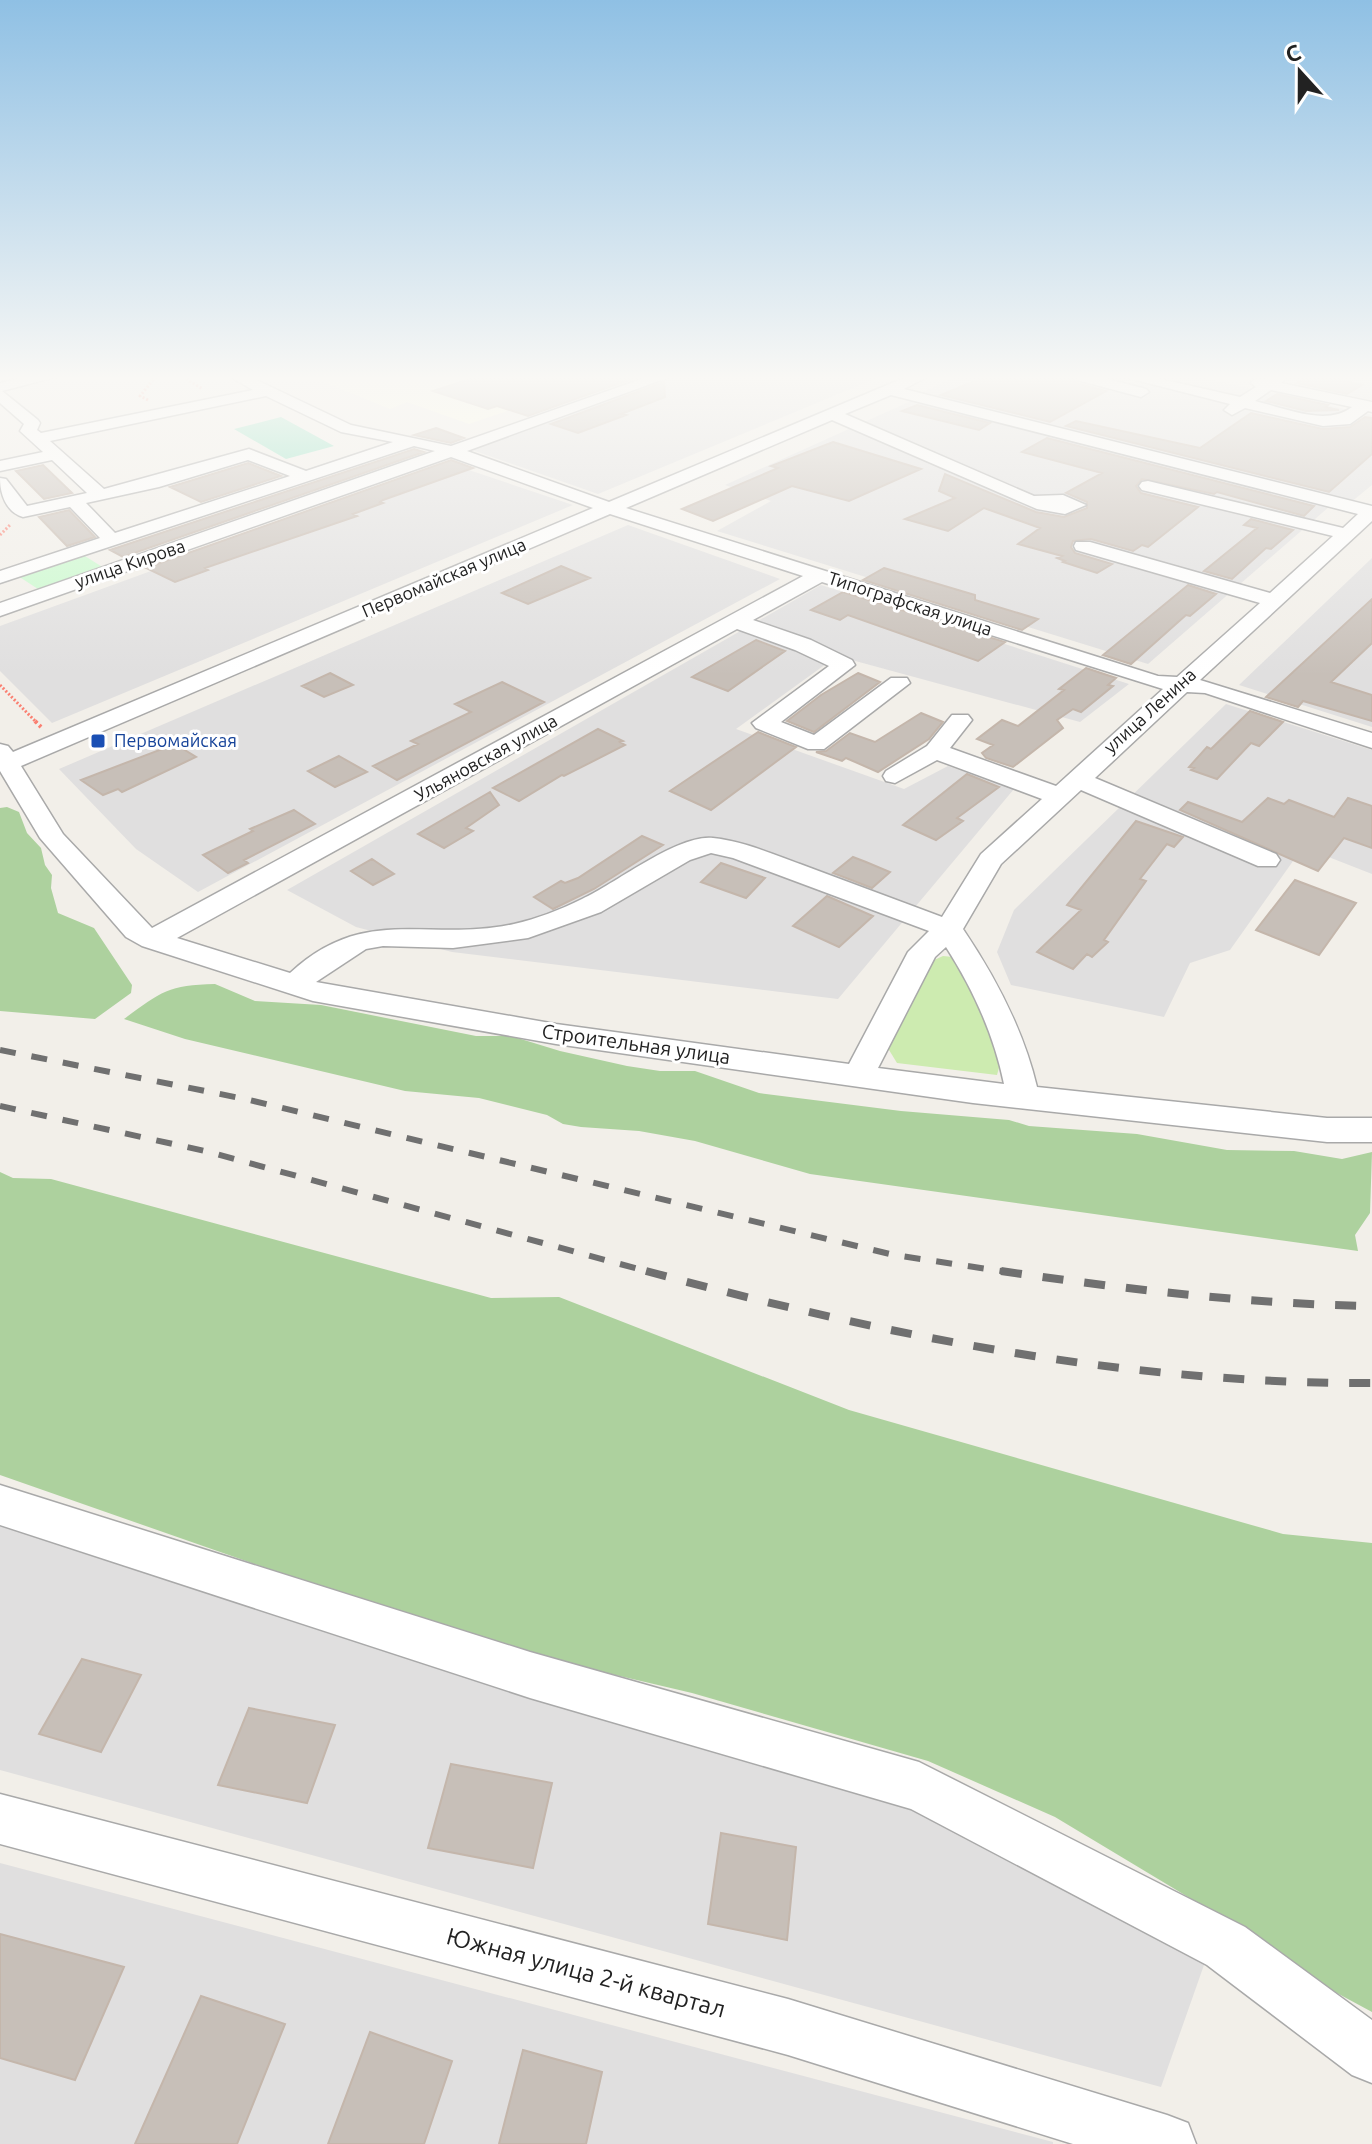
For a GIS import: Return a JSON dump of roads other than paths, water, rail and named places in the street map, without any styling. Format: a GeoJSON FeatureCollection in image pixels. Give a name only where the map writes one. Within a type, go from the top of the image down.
{"type":"FeatureCollection","features":[{"type":"Feature","properties":{"kind":"street"},"geometry":{"type":"LineString","coordinates":[[77,475],[100,495]]}},
{"type":"Feature","properties":{"kind":"street"},"geometry":{"type":"LineString","coordinates":[[1,489],[23,512],[179,475]]}},
{"type":"Feature","properties":{"kind":"street"},"geometry":{"type":"LineString","coordinates":[[302,475],[307,477]]}},
{"type":"Feature","properties":{"kind":"street"},"geometry":{"type":"LineString","coordinates":[[0,577],[313,475]]}},
{"type":"Feature","properties":{"kind":"street","name":"улица Кирова"},"geometry":{"type":"LineString","coordinates":[[0,610],[383,475]]}},
{"type":"Feature","properties":{"kind":"street","name":"Типографская улица"},"geometry":{"type":"LineString","coordinates":[[518,475],[609,508],[1156,682],[1208,687],[1372,741]]}},
{"type":"Feature","properties":{"kind":"street","name":"Первомайская улица"},"geometry":{"type":"LineString","coordinates":[[4,757],[57,743],[687,475]]}},
{"type":"Feature","properties":{"kind":"street"},"geometry":{"type":"LineString","coordinates":[[972,475],[1031,501]]}},
{"type":"Feature","properties":{"kind":"street"},"geometry":{"type":"LineString","coordinates":[[1229,475],[1372,511]]}},
{"type":"Feature","properties":{"kind":"street"},"geometry":{"type":"LineString","coordinates":[[1148,486],[1346,534]]}},
{"type":"Feature","properties":{"kind":"street"},"geometry":{"type":"LineString","coordinates":[[74,501],[112,540]]}},
{"type":"Feature","properties":{"kind":"street","name":"улица Ленина"},"geometry":{"type":"LineString","coordinates":[[859,1074],[923,952],[949,929],[990,860],[1372,511]]}},
{"type":"Feature","properties":{"kind":"street"},"geometry":{"type":"LineString","coordinates":[[1083,546],[1273,600]]}},
{"type":"Feature","properties":{"kind":"street","name":"Ульяновская улица"},"geometry":{"type":"LineString","coordinates":[[152,940],[820,575]]}},
{"type":"Feature","properties":{"kind":"street"},"geometry":{"type":"LineString","coordinates":[[736,621],[803,645],[844,665],[764,723],[816,744],[899,683]]}},
{"type":"Feature","properties":{"kind":"street"},"geometry":{"type":"LineString","coordinates":[[895,776],[935,751],[960,720]]}},
{"type":"Feature","properties":{"kind":"street"},"geometry":{"type":"LineString","coordinates":[[935,751],[1068,787],[1102,790],[1267,860]]}},
{"type":"Feature","properties":{"kind":"street"},"geometry":{"type":"LineString","coordinates":[[1102,756],[1119,768],[1102,790]]}},
{"type":"Feature","properties":{"kind":"street","name":"Строительная улица"},"geometry":{"type":"LineString","coordinates":[[4,757],[53,838],[136,931],[152,940],[295,985],[556,1034],[1023,1098],[1327,1130],[1372,1130]]}},
{"type":"Feature","properties":{"kind":"street"},"geometry":{"type":"LineString","coordinates":[[295,985],[312,969],[357,942],[383,937],[453,939],[518,932],[591,906],[664,863],[710,845],[741,852],[949,929],[982,980],[1014,1057],[1023,1098]]}},
{"type":"Feature","properties":{"kind":"street"},"geometry":{"type":"LineString","coordinates":[[0,1505],[530,1675],[919,1787],[1226,1946],[1372,2055]]}},
{"type":"Feature","properties":{"kind":"street","name":"Южная улица 2-й квартал"},"geometry":{"type":"LineString","coordinates":[[0,1819],[788,2027],[1167,2144]]}},
{"type":"Feature","properties":{"kind":"railway"},"geometry":{"type":"LineString","coordinates":[[0,1050],[245,1099],[894,1255],[1014,1273]]}},
{"type":"Feature","properties":{"kind":"railway"},"geometry":{"type":"LineString","coordinates":[[0,1106],[205,1151],[653,1273]]}},
{"type":"Feature","properties":{"kind":"railway"},"geometry":{"type":"LineString","coordinates":[[646,1271],[825,1316],[1005,1351],[1187,1375],[1372,1383]]}},
{"type":"Feature","properties":{"kind":"railway"},"geometry":{"type":"LineString","coordinates":[[1001,1271],[1186,1294],[1372,1306]]}},
{"type":"Feature","properties":{"kind":"place","name":"Первомайская"},"geometry":{"type":"Point","coordinates":[98,741]}}]}
